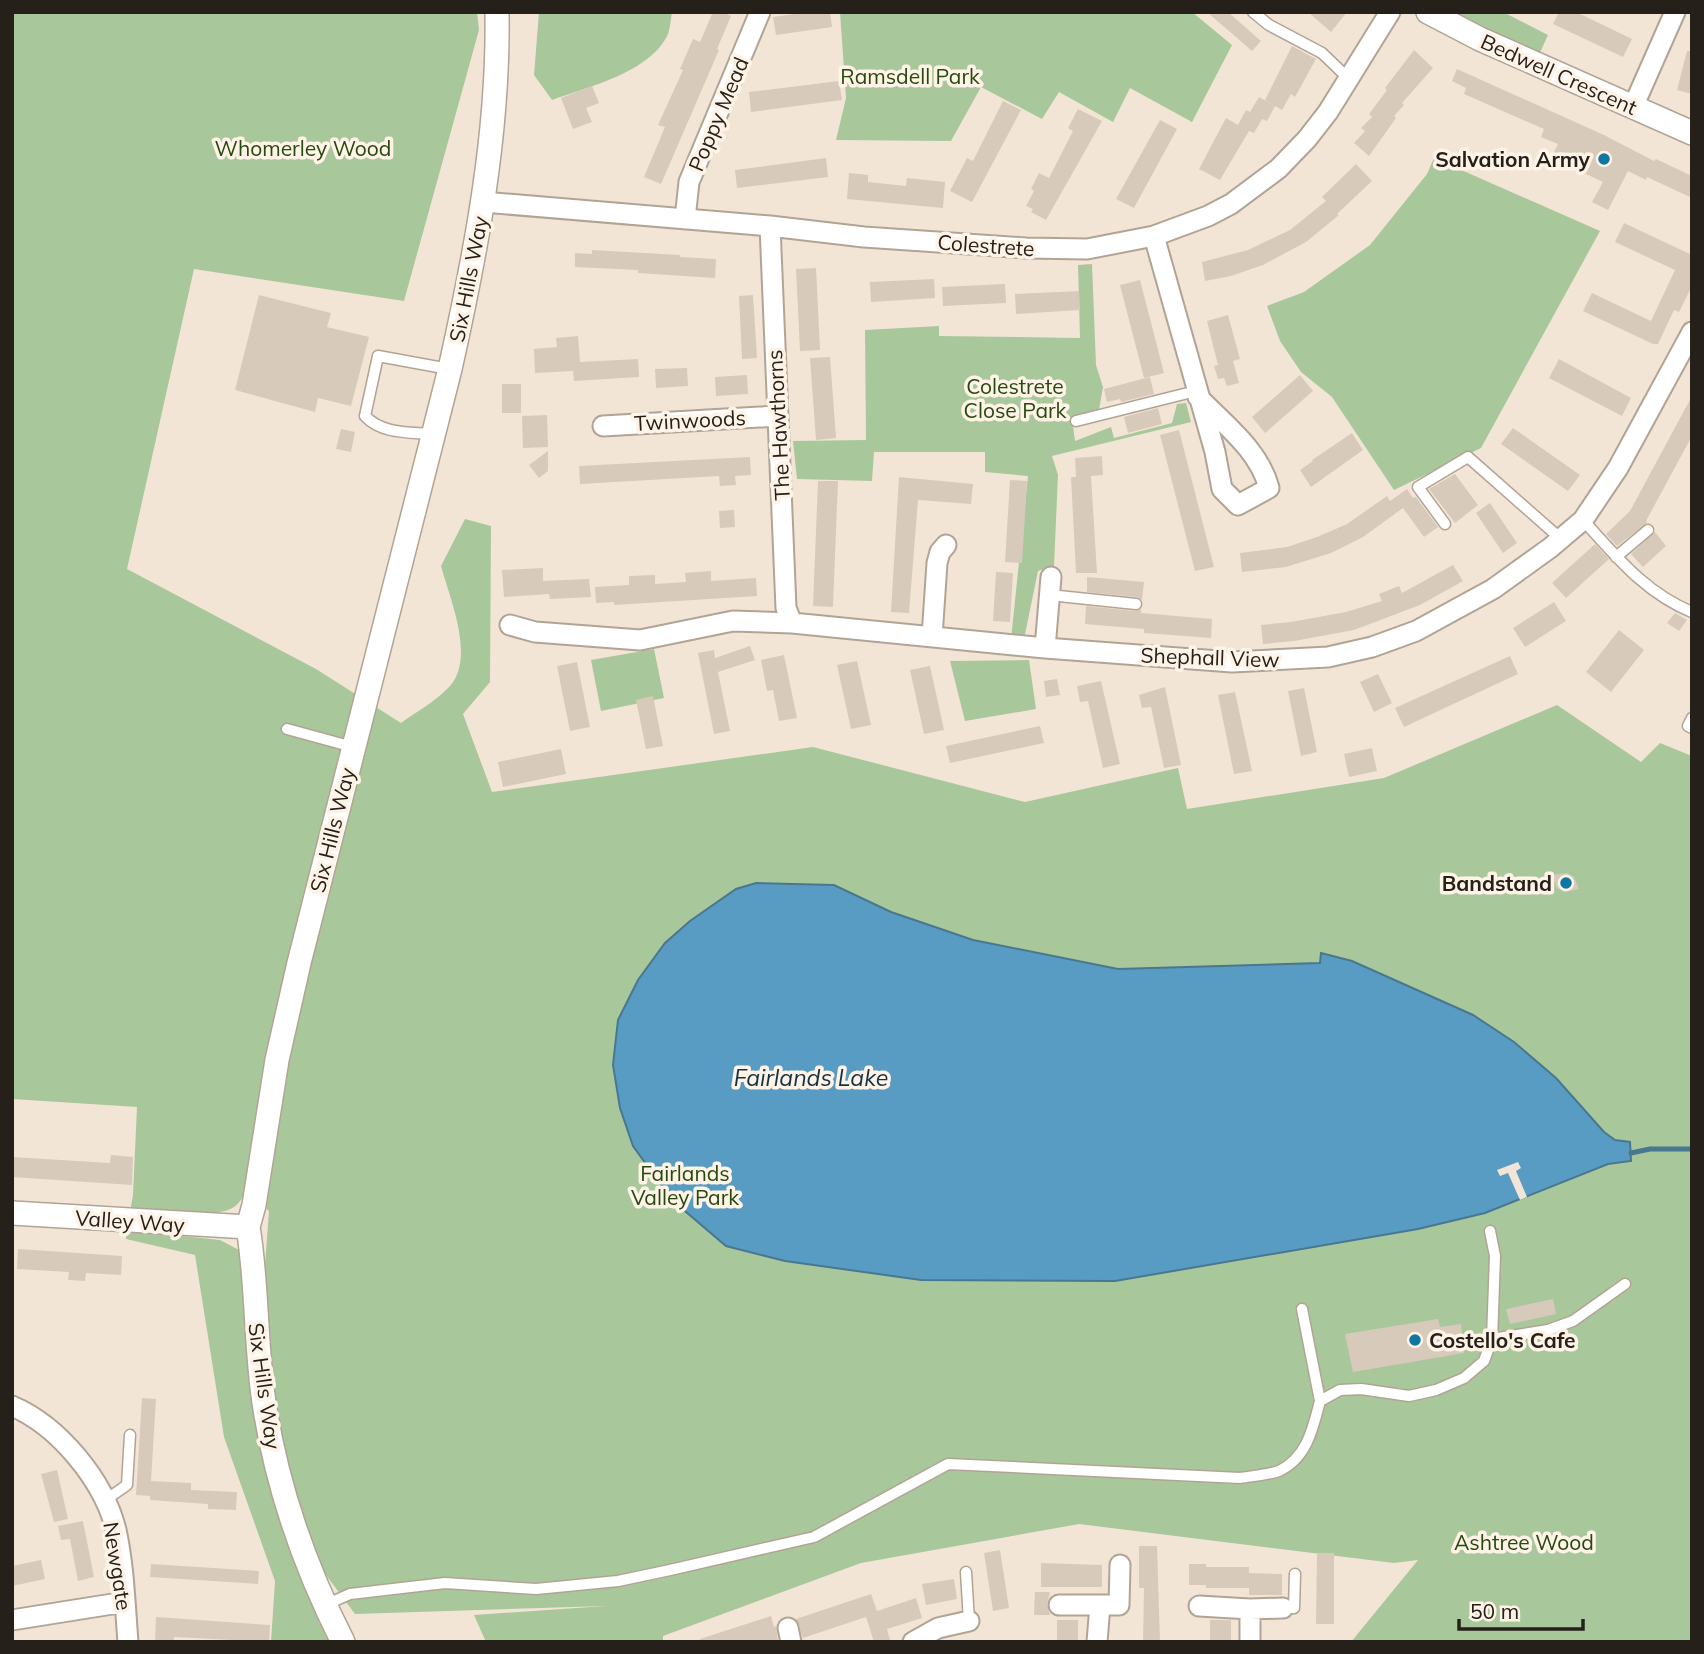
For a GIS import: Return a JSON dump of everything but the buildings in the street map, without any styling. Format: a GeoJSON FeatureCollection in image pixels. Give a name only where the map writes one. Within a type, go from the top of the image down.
{"type":"FeatureCollection","features":[{"type":"Feature","properties":{"kind":"street","name":"Six Hills Way"},"geometry":{"type":"LineString","coordinates":[[343,1642],[324,1605],[293,1523],[268,1427],[255,1326],[248,1227],[254,1205],[277,1060],[431,434],[450,369],[483,202],[495,87],[497,12]]}},
{"type":"Feature","properties":{"kind":"street","name":"Poppy Mead"},"geometry":{"type":"LineString","coordinates":[[685,219],[690,183],[760,12]]}},
{"type":"Feature","properties":{"kind":"street","name":"Colestrete"},"geometry":{"type":"LineString","coordinates":[[483,202],[770,226],[864,237],[1040,248],[1087,249],[1154,236],[1208,216],[1231,204],[1262,181],[1307,139],[1349,79],[1390,12]]}},
{"type":"Feature","properties":{"kind":"street","name":"Bedwell Crescent"},"geometry":{"type":"LineString","coordinates":[[1428,12],[1480,39],[1692,133]]}},
{"type":"Feature","properties":{"kind":"street"},"geometry":{"type":"LineString","coordinates":[[1633,107],[1675,12]]}},
{"type":"Feature","properties":{"kind":"street","name":"The Hawthorns"},"geometry":{"type":"LineString","coordinates":[[770,226],[786,608],[792,623]]}},
{"type":"Feature","properties":{"kind":"street"},"geometry":{"type":"LineString","coordinates":[[1154,236],[1197,394],[1215,452],[1222,489],[1238,505],[1269,488],[1265,471],[1253,453],[1197,394]]}},
{"type":"Feature","properties":{"kind":"street","name":"Shephall View"},"geometry":{"type":"LineString","coordinates":[[510,625],[535,632],[640,640],[733,621],[792,623],[1045,648],[1232,662],[1328,657],[1372,647],[1416,631],[1493,589],[1583,520],[1618,468],[1692,332]]}},
{"type":"Feature","properties":{"kind":"street","name":"Twinwoods"},"geometry":{"type":"LineString","coordinates":[[603,426],[777,415]]}},
{"type":"Feature","properties":{"kind":"street"},"geometry":{"type":"LineString","coordinates":[[932,637],[937,563],[940,552],[946,545]]}},
{"type":"Feature","properties":{"kind":"street"},"geometry":{"type":"LineString","coordinates":[[1045,648],[1050,586]]}},
{"type":"Feature","properties":{"kind":"street","name":"Valley Way"},"geometry":{"type":"LineString","coordinates":[[12,1213],[248,1227]]}},
{"type":"Feature","properties":{"kind":"street","name":"Newgate"},"geometry":{"type":"LineString","coordinates":[[12,1406],[34,1418],[71,1450],[83,1464],[104,1501],[115,1528],[128,1642]]}},
{"type":"Feature","properties":{"kind":"street"},"geometry":{"type":"LineString","coordinates":[[1059,1605],[1119,1605],[1119,1565]]}},
{"type":"Feature","properties":{"kind":"street"},"geometry":{"type":"LineString","coordinates":[[12,1620],[125,1602]]}},
{"type":"Feature","properties":{"kind":"street"},"geometry":{"type":"LineString","coordinates":[[1097,1642],[1100,1605]]}},
{"type":"Feature","properties":{"kind":"street"},"geometry":{"type":"LineString","coordinates":[[1199,1606],[1283,1608]]}},
{"type":"Feature","properties":{"kind":"street"},"geometry":{"type":"LineString","coordinates":[[1250,1609],[1250,1642]]}},
{"type":"Feature","properties":{"kind":"street"},"geometry":{"type":"LineString","coordinates":[[914,1642],[938,1628],[969,1621]]}},
{"type":"Feature","properties":{"kind":"lane"},"geometry":{"type":"LineString","coordinates":[[1252,12],[1322,54],[1349,79]]}},
{"type":"Feature","properties":{"kind":"lane"},"geometry":{"type":"LineString","coordinates":[[431,434],[384,429],[372,424],[365,416],[378,356],[450,369]]}},
{"type":"Feature","properties":{"kind":"lane"},"geometry":{"type":"LineString","coordinates":[[1076,421],[1197,394]]}},
{"type":"Feature","properties":{"kind":"lane"},"geometry":{"type":"LineString","coordinates":[[1445,524],[1418,487],[1468,457],[1561,539]]}},
{"type":"Feature","properties":{"kind":"lane"},"geometry":{"type":"LineString","coordinates":[[1583,520],[1636,578],[1658,594],[1692,612]]}},
{"type":"Feature","properties":{"kind":"lane"},"geometry":{"type":"LineString","coordinates":[[1616,557],[1648,530]]}},
{"type":"Feature","properties":{"kind":"lane"},"geometry":{"type":"LineString","coordinates":[[1050,586],[1136,604]]}},
{"type":"Feature","properties":{"kind":"lane"},"geometry":{"type":"LineString","coordinates":[[1692,718],[1688,726],[1692,728]]}},
{"type":"Feature","properties":{"kind":"lane"},"geometry":{"type":"LineString","coordinates":[[287,729],[353,747]]}},
{"type":"Feature","properties":{"kind":"lane"},"geometry":{"type":"LineString","coordinates":[[1320,1401],[1340,1390],[1361,1389],[1409,1396],[1436,1390],[1464,1378],[1484,1361],[1492,1339],[1495,1256],[1490,1231]]}},
{"type":"Feature","properties":{"kind":"lane"},"geometry":{"type":"LineString","coordinates":[[1492,1339],[1548,1330],[1573,1321],[1625,1283]]}},
{"type":"Feature","properties":{"kind":"lane"},"geometry":{"type":"LineString","coordinates":[[324,1605],[350,1594],[445,1583],[536,1589],[618,1581],[814,1538],[948,1464],[1240,1478],[1279,1471],[1302,1453],[1313,1430],[1320,1401],[1302,1309]]}},
{"type":"Feature","properties":{"kind":"lane"},"geometry":{"type":"LineString","coordinates":[[104,1501],[127,1485],[130,1435]]}},
{"type":"Feature","properties":{"kind":"lane"},"geometry":{"type":"LineString","coordinates":[[966,1572],[969,1621]]}},
{"type":"Feature","properties":{"kind":"lane"},"geometry":{"type":"LineString","coordinates":[[1283,1608],[1294,1608],[1295,1574]]}},
{"type":"Feature","properties":{"kind":"green space","name":"Fairlands Valley Park"},"geometry":{"type":"Polygon","coordinates":[[[12,12],[477,12],[479,30],[404,301],[194,269],[127,569],[316,669],[401,723],[444,692],[457,675],[461,645],[455,611],[441,566],[465,519],[491,526],[490,682],[463,714],[492,792],[813,747],[1025,802],[1178,768],[1187,809],[1384,778],[1557,705],[1641,762],[1660,743],[1692,756],[1692,1642],[1351,1642],[1418,1560],[1394,1563],[1079,1524],[861,1563],[663,1636],[663,1642],[486,1642],[474,1615],[605,1606],[355,1614],[320,1567],[286,1467],[267,1354],[264,1279],[269,1211],[247,1191],[234,1207],[218,1212],[130,1212],[137,1107],[12,1099],[12,12]]]}},
{"type":"Feature","properties":{"kind":"green space"},"geometry":{"type":"Polygon","coordinates":[[[539,12],[672,12],[668,34],[648,59],[617,76],[552,100],[534,75],[539,12]]]}},
{"type":"Feature","properties":{"kind":"green space","name":"Ramsdell Park"},"geometry":{"type":"Polygon","coordinates":[[[840,12],[1192,12],[1232,45],[1192,122],[1130,88],[1113,122],[1059,92],[1042,119],[981,87],[951,141],[836,140],[846,98],[840,12]]]}},
{"type":"Feature","properties":{"kind":"green space"},"geometry":{"type":"Polygon","coordinates":[[[1448,12],[1503,12],[1548,35],[1538,57],[1448,12]]]}},
{"type":"Feature","properties":{"kind":"green space"},"geometry":{"type":"Polygon","coordinates":[[[1434,158],[1600,231],[1481,448],[1394,490],[1332,397],[1301,372],[1280,341],[1267,306],[1304,292],[1370,245],[1427,174],[1434,158]]]}},
{"type":"Feature","properties":{"kind":"green space","name":"Colestrete Close Park"},"geometry":{"type":"Polygon","coordinates":[[[1092,264],[1096,365],[1103,387],[1099,410],[1072,418],[1075,441],[1111,427],[1114,438],[1172,423],[1177,404],[1186,403],[1191,422],[1052,456],[1058,475],[1054,566],[1038,571],[1024,639],[1011,639],[1028,476],[985,472],[985,452],[874,452],[872,481],[797,479],[793,441],[866,440],[865,330],[939,326],[939,336],[1080,338],[1078,265],[1092,264]]]}},
{"type":"Feature","properties":{"kind":"green space"},"geometry":{"type":"Polygon","coordinates":[[[654,649],[664,698],[601,711],[591,660],[654,649]]]}},
{"type":"Feature","properties":{"kind":"green space"},"geometry":{"type":"Polygon","coordinates":[[[1029,660],[1036,709],[965,721],[950,661],[1029,660]]]}},
{"type":"Feature","properties":{"kind":"green space"},"geometry":{"type":"Polygon","coordinates":[[[127,1230],[220,1240],[239,1250],[243,1259],[252,1377],[333,1642],[271,1642],[275,1581],[224,1437],[195,1255],[126,1239],[127,1230]]]}},
{"type":"Feature","properties":{"kind":"water","name":"Fairlands Lake"},"geometry":{"type":"Polygon","coordinates":[[[756,883],[834,885],[891,912],[973,940],[1118,969],[1320,963],[1321,953],[1352,961],[1473,1015],[1514,1042],[1556,1078],[1604,1132],[1615,1140],[1630,1142],[1631,1161],[1608,1164],[1485,1213],[1418,1229],[1115,1281],[921,1280],[785,1261],[726,1246],[672,1200],[633,1146],[620,1108],[613,1065],[618,1020],[638,980],[665,943],[690,921],[736,889],[756,883]]]}},
{"type":"Feature","properties":{"kind":"pier"},"geometry":{"type":"Polygon","coordinates":[[[1518,1162],[1521,1168],[1516,1171],[1527,1197],[1520,1200],[1508,1173],[1500,1176],[1497,1170],[1518,1162]]]}},
{"type":"Feature","properties":{"kind":"waterway"},"geometry":{"type":"LineString","coordinates":[[1631,1153],[1650,1149],[1692,1149]]}},
{"type":"Feature","properties":{"kind":"place","name":"Salvation Army"},"geometry":{"type":"Point","coordinates":[1604,159]}},
{"type":"Feature","properties":{"kind":"place","name":"Bandstand"},"geometry":{"type":"Point","coordinates":[1566,883]}},
{"type":"Feature","properties":{"kind":"place","name":"Costello's Cafe"},"geometry":{"type":"Point","coordinates":[1415,1340]}},
{"type":"Feature","properties":{"kind":"park label","name":"Whomerley Wood"},"geometry":{"type":"Point","coordinates":[303,148]}},
{"type":"Feature","properties":{"kind":"park label","name":"Ashtree Wood"},"geometry":{"type":"Point","coordinates":[1524,1542]}}]}
